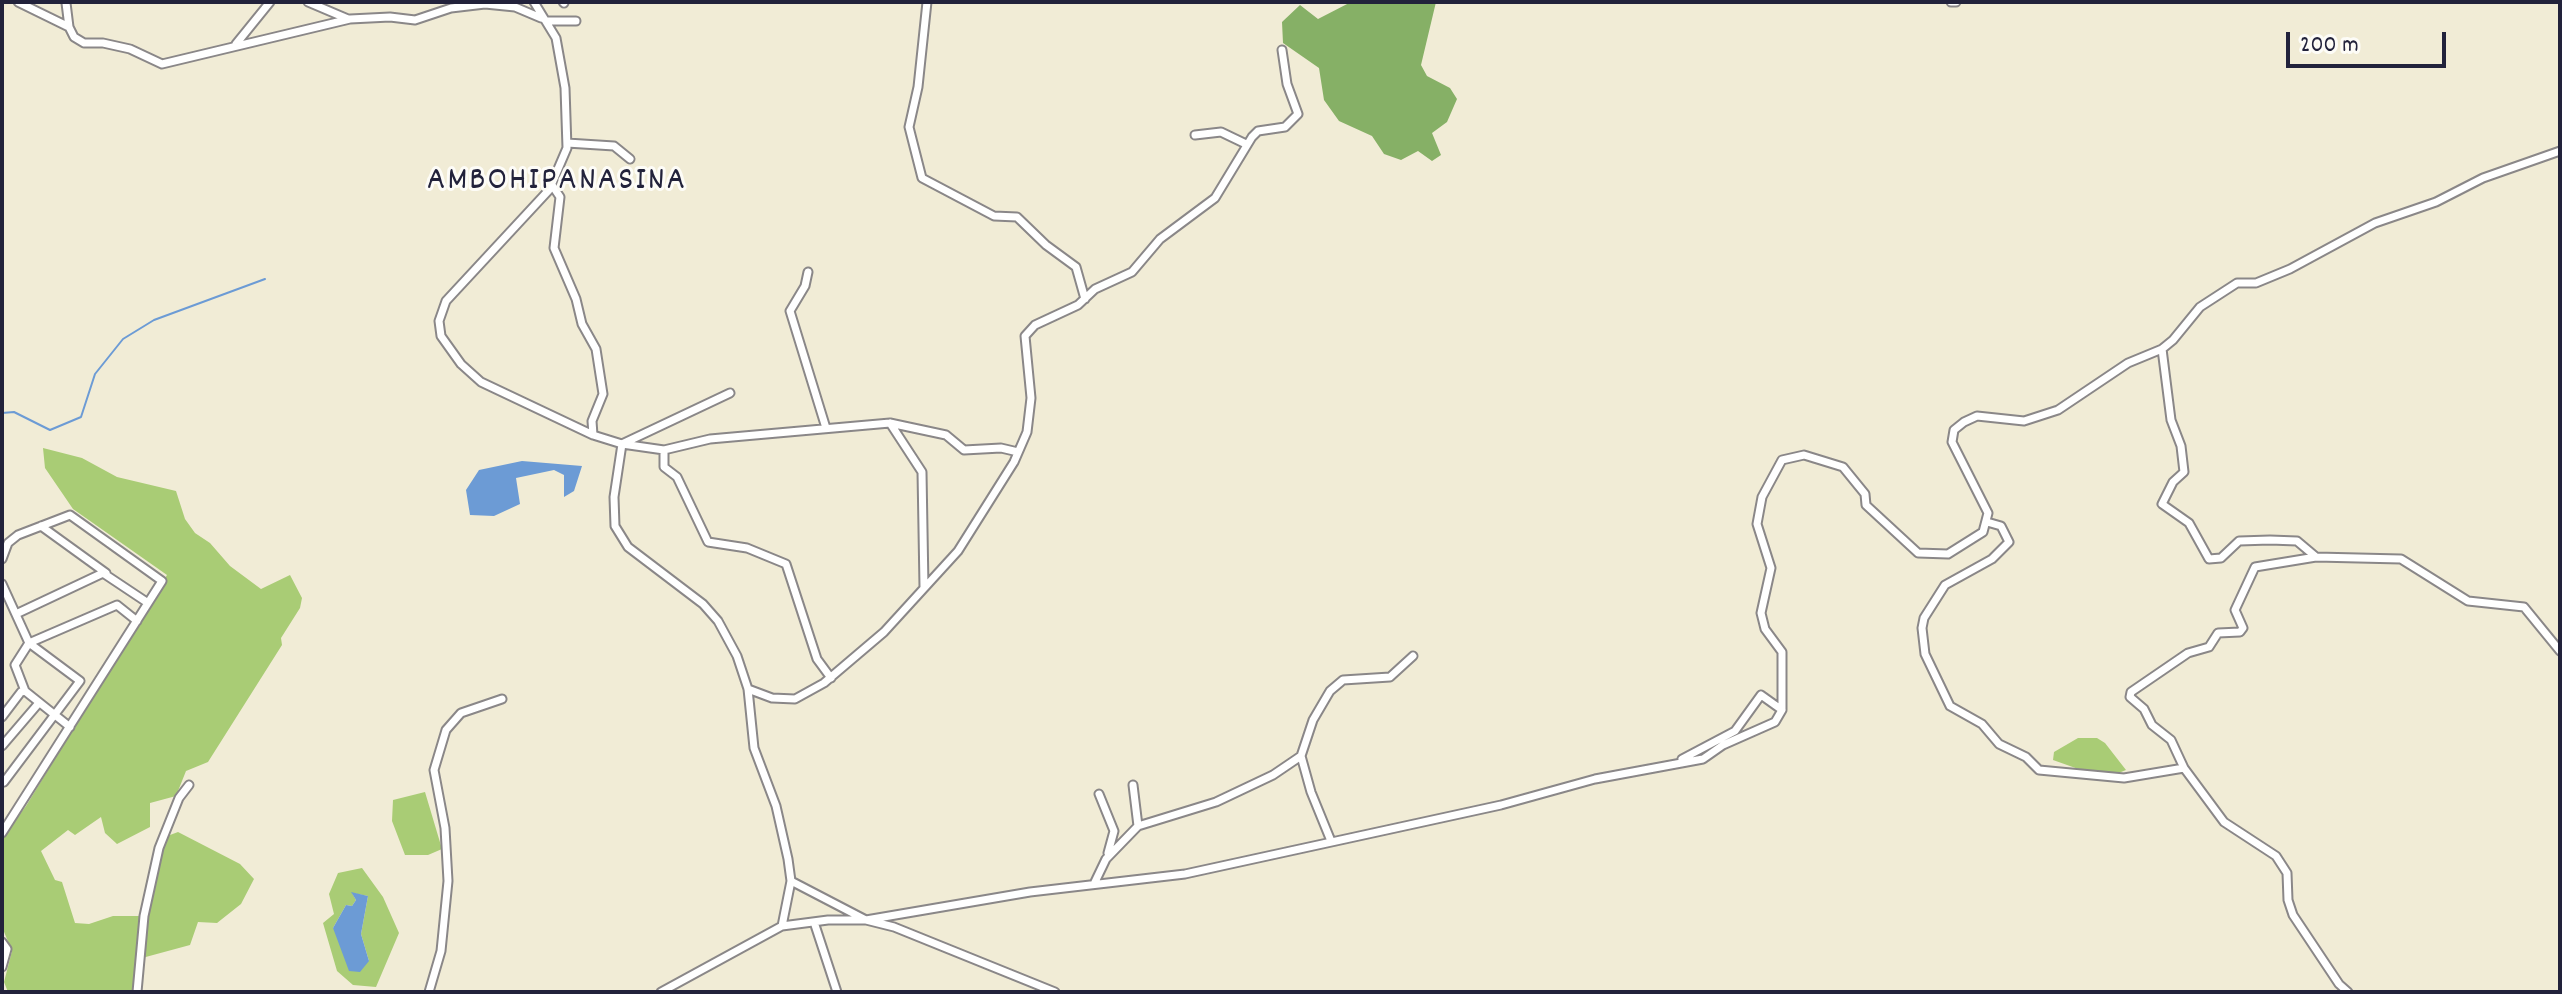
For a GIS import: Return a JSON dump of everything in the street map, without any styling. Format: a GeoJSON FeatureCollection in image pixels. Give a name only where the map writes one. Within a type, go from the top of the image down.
{"type":"FeatureCollection","features":[{"type":"Feature","properties":{"kind":"street"},"geometry":{"type":"LineString","coordinates":[[18,2],[69,27]]}},
{"type":"Feature","properties":{"kind":"street"},"geometry":{"type":"LineString","coordinates":[[236,44],[270,2]]}},
{"type":"Feature","properties":{"kind":"street"},"geometry":{"type":"LineString","coordinates":[[308,2],[350,19]]}},
{"type":"Feature","properties":{"kind":"street"},"geometry":{"type":"LineString","coordinates":[[534,2],[556,38],[565,88],[567,143],[560,172],[552,185],[446,301],[439,321],[441,336],[461,364],[481,382],[593,435],[622,444],[664,450],[710,439],[890,423],[946,435],[964,450],[1001,448],[1018,452]]}},
{"type":"Feature","properties":{"kind":"street"},"geometry":{"type":"LineString","coordinates":[[927,2],[920,73],[909,127],[922,178],[994,216],[1017,217],[1046,245],[1076,267],[1085,299]]}},
{"type":"Feature","properties":{"kind":"street"},"geometry":{"type":"LineString","coordinates":[[66,3],[69,27],[74,37],[84,43],[103,43],[130,49],[162,64],[350,19],[390,17],[415,20],[451,8],[485,4],[515,7],[544,20],[576,21]]}},
{"type":"Feature","properties":{"kind":"street"},"geometry":{"type":"LineString","coordinates":[[748,689],[772,698],[795,699],[831,678],[884,632],[958,551],[1027,432],[1031,398],[1025,336],[1035,325],[1058,317],[1095,289],[1132,272],[1160,239],[1215,198],[1246,144],[1258,131],[1285,127],[1298,114],[1287,84],[1282,50]]}},
{"type":"Feature","properties":{"kind":"street"},"geometry":{"type":"LineString","coordinates":[[1195,135],[1221,132],[1246,144]]}},
{"type":"Feature","properties":{"kind":"street"},"geometry":{"type":"LineString","coordinates":[[567,143],[614,146],[630,159]]}},
{"type":"Feature","properties":{"kind":"street"},"geometry":{"type":"LineString","coordinates":[[661,992],[782,926],[866,920],[1094,884],[1185,874],[1483,809],[1595,779],[1703,759],[1723,745],[1775,722],[1782,710],[1782,652],[1765,629],[1761,613],[1771,568],[1757,524],[1762,497],[1782,460],[1804,455],[1843,467],[1865,494],[1866,505],[1918,553],[1948,554],[1983,532],[1988,513],[1955,452],[1952,442],[1954,430],[1977,416],[2024,421],[2058,410],[2128,363],[2162,349],[2200,307],[2237,283],[2256,283],[2375,223],[2436,202],[2483,178],[2560,151]]}},
{"type":"Feature","properties":{"kind":"street"},"geometry":{"type":"LineString","coordinates":[[552,185],[560,197],[554,248],[576,299],[582,324],[596,349],[603,394],[592,421],[593,435]]}},
{"type":"Feature","properties":{"kind":"street"},"geometry":{"type":"LineString","coordinates":[[808,272],[805,286],[790,311],[826,428]]}},
{"type":"Feature","properties":{"kind":"street"},"geometry":{"type":"LineString","coordinates":[[2162,349],[2171,420],[2181,446],[2184,472],[2173,482],[2162,504],[2189,523],[2209,559],[2221,558],[2239,541],[2297,541],[2316,557]]}},
{"type":"Feature","properties":{"kind":"street"},"geometry":{"type":"LineString","coordinates":[[622,444],[730,393]]}},
{"type":"Feature","properties":{"kind":"street"},"geometry":{"type":"LineString","coordinates":[[890,423],[922,472],[924,587]]}},
{"type":"Feature","properties":{"kind":"street"},"geometry":{"type":"LineString","coordinates":[[622,444],[614,497],[615,526],[628,547],[703,604],[718,621],[737,656],[748,689],[754,748],[776,806],[791,881],[782,926]]}},
{"type":"Feature","properties":{"kind":"street"},"geometry":{"type":"LineString","coordinates":[[664,450],[664,467],[677,477],[708,542],[747,548],[786,564],[817,659],[831,678]]}},
{"type":"Feature","properties":{"kind":"street"},"geometry":{"type":"LineString","coordinates":[[2,559],[8,543],[70,515],[162,581],[2,833]]}},
{"type":"Feature","properties":{"kind":"street"},"geometry":{"type":"LineString","coordinates":[[1987,522],[2001,526],[2009,542],[1992,559],[1945,585],[1924,618],[1925,654],[1950,706],[1982,724],[1999,744],[2026,757],[2039,770],[2124,778],[2184,768]]}},
{"type":"Feature","properties":{"kind":"street"},"geometry":{"type":"LineString","coordinates":[[41,526],[148,603]]}},
{"type":"Feature","properties":{"kind":"street"},"geometry":{"type":"LineString","coordinates":[[2348,992],[2339,984],[2293,915],[2288,900],[2287,873],[2276,856],[2224,822],[2184,768],[2171,740],[2152,725],[2144,709],[2130,697],[2131,692],[2188,653],[2209,647],[2218,633],[2240,632],[2243,628],[2235,610],[2255,567],[2316,557],[2401,559],[2468,601],[2524,607],[2560,651]]}},
{"type":"Feature","properties":{"kind":"street"},"geometry":{"type":"LineString","coordinates":[[16,614],[106,573]]}},
{"type":"Feature","properties":{"kind":"street"},"geometry":{"type":"LineString","coordinates":[[2,584],[29,643],[80,681],[4,782]]}},
{"type":"Feature","properties":{"kind":"street"},"geometry":{"type":"LineString","coordinates":[[70,727],[25,691],[15,665],[29,643],[117,605],[137,621]]}},
{"type":"Feature","properties":{"kind":"street"},"geometry":{"type":"LineString","coordinates":[[1331,841],[1311,792],[1301,756],[1313,720],[1330,691],[1343,680],[1390,677],[1413,656]]}},
{"type":"Feature","properties":{"kind":"street"},"geometry":{"type":"LineString","coordinates":[[2,717],[25,691]]}},
{"type":"Feature","properties":{"kind":"street"},"geometry":{"type":"LineString","coordinates":[[1670,763],[1735,731],[1761,695],[1782,710]]}},
{"type":"Feature","properties":{"kind":"street"},"geometry":{"type":"LineString","coordinates":[[429,992],[441,951],[448,881],[447,849],[434,770],[446,730],[461,713],[502,699]]}},
{"type":"Feature","properties":{"kind":"street"},"geometry":{"type":"LineString","coordinates":[[2,746],[38,704]]}},
{"type":"Feature","properties":{"kind":"street"},"geometry":{"type":"LineString","coordinates":[[1106,859],[1138,826],[1216,802],[1273,775],[1301,756]]}},
{"type":"Feature","properties":{"kind":"street"},"geometry":{"type":"LineString","coordinates":[[137,992],[144,916],[159,848],[179,798],[189,785]]}},
{"type":"Feature","properties":{"kind":"street"},"geometry":{"type":"LineString","coordinates":[[1133,785],[1138,826]]}},
{"type":"Feature","properties":{"kind":"street"},"geometry":{"type":"LineString","coordinates":[[1094,884],[1106,859],[1114,831],[1099,794]]}},
{"type":"Feature","properties":{"kind":"street"},"geometry":{"type":"LineString","coordinates":[[791,881],[866,920],[929,939],[1055,992]]}},
{"type":"Feature","properties":{"kind":"street"},"geometry":{"type":"LineString","coordinates":[[814,922],[837,992]]}},
{"type":"Feature","properties":{"kind":"street"},"geometry":{"type":"LineString","coordinates":[[2,942],[7,949],[2,967]]}},
{"type":"Feature","properties":{"kind":"green space"},"geometry":{"type":"Polygon","coordinates":[[[1351,2],[1436,2],[1421,65],[1427,76],[1450,88],[1457,99],[1447,122],[1432,133],[1441,155],[1432,161],[1418,151],[1401,160],[1384,154],[1372,136],[1339,121],[1324,100],[1319,68],[1283,43],[1282,22],[1300,5],[1318,19],[1351,2]]]}},
{"type":"Feature","properties":{"kind":"green space"},"geometry":{"type":"Polygon","coordinates":[[[43,448],[82,458],[117,477],[176,491],[185,519],[195,533],[210,543],[230,566],[261,589],[290,575],[302,598],[300,608],[281,638],[282,645],[208,762],[186,771],[176,796],[150,803],[150,827],[117,844],[105,833],[101,817],[75,835],[68,830],[41,851],[55,880],[62,882],[75,923],[89,924],[113,916],[140,916],[133,992],[8,992],[4,982],[12,951],[2,927],[2,838],[26,806],[167,575],[73,509],[45,468],[43,448]]]}},
{"type":"Feature","properties":{"kind":"green space"},"geometry":{"type":"Polygon","coordinates":[[[2078,738],[2097,738],[2105,743],[2126,770],[2116,774],[2084,771],[2053,760],[2054,752],[2078,738]]]}},
{"type":"Feature","properties":{"kind":"green space"},"geometry":{"type":"Polygon","coordinates":[[[425,792],[442,849],[428,855],[405,855],[392,821],[393,800],[425,792]]]}},
{"type":"Feature","properties":{"kind":"green space"},"geometry":{"type":"Polygon","coordinates":[[[178,832],[240,864],[254,879],[241,904],[217,923],[198,922],[190,945],[142,958],[146,882],[162,838],[178,832]]]}},
{"type":"Feature","properties":{"kind":"green space"},"geometry":{"type":"Polygon","coordinates":[[[362,868],[383,897],[399,933],[376,987],[353,985],[337,971],[323,923],[334,914],[329,894],[338,873],[362,868]],[[352,893],[356,900],[352,906],[346,905],[333,928],[369,961],[361,934],[368,896],[352,893]]]}},
{"type":"Feature","properties":{"kind":"water"},"geometry":{"type":"Polygon","coordinates":[[[522,461],[582,466],[574,491],[564,497],[564,475],[554,470],[516,478],[520,504],[494,516],[470,515],[466,490],[479,470],[522,461]]]}},
{"type":"Feature","properties":{"kind":"water"},"geometry":{"type":"Polygon","coordinates":[[[351,892],[368,896],[361,934],[369,961],[360,972],[349,971],[333,928],[346,905],[352,906],[356,900],[351,892]]]}},
{"type":"Feature","properties":{"kind":"waterway"},"geometry":{"type":"LineString","coordinates":[[2,413],[14,412],[50,430],[81,417],[95,374],[123,339],[154,320],[265,279]]}},
{"type":"Feature","properties":{"kind":"district","name":"AMBOHIPANASINA"},"geometry":{"type":"Point","coordinates":[557,183]}}]}
